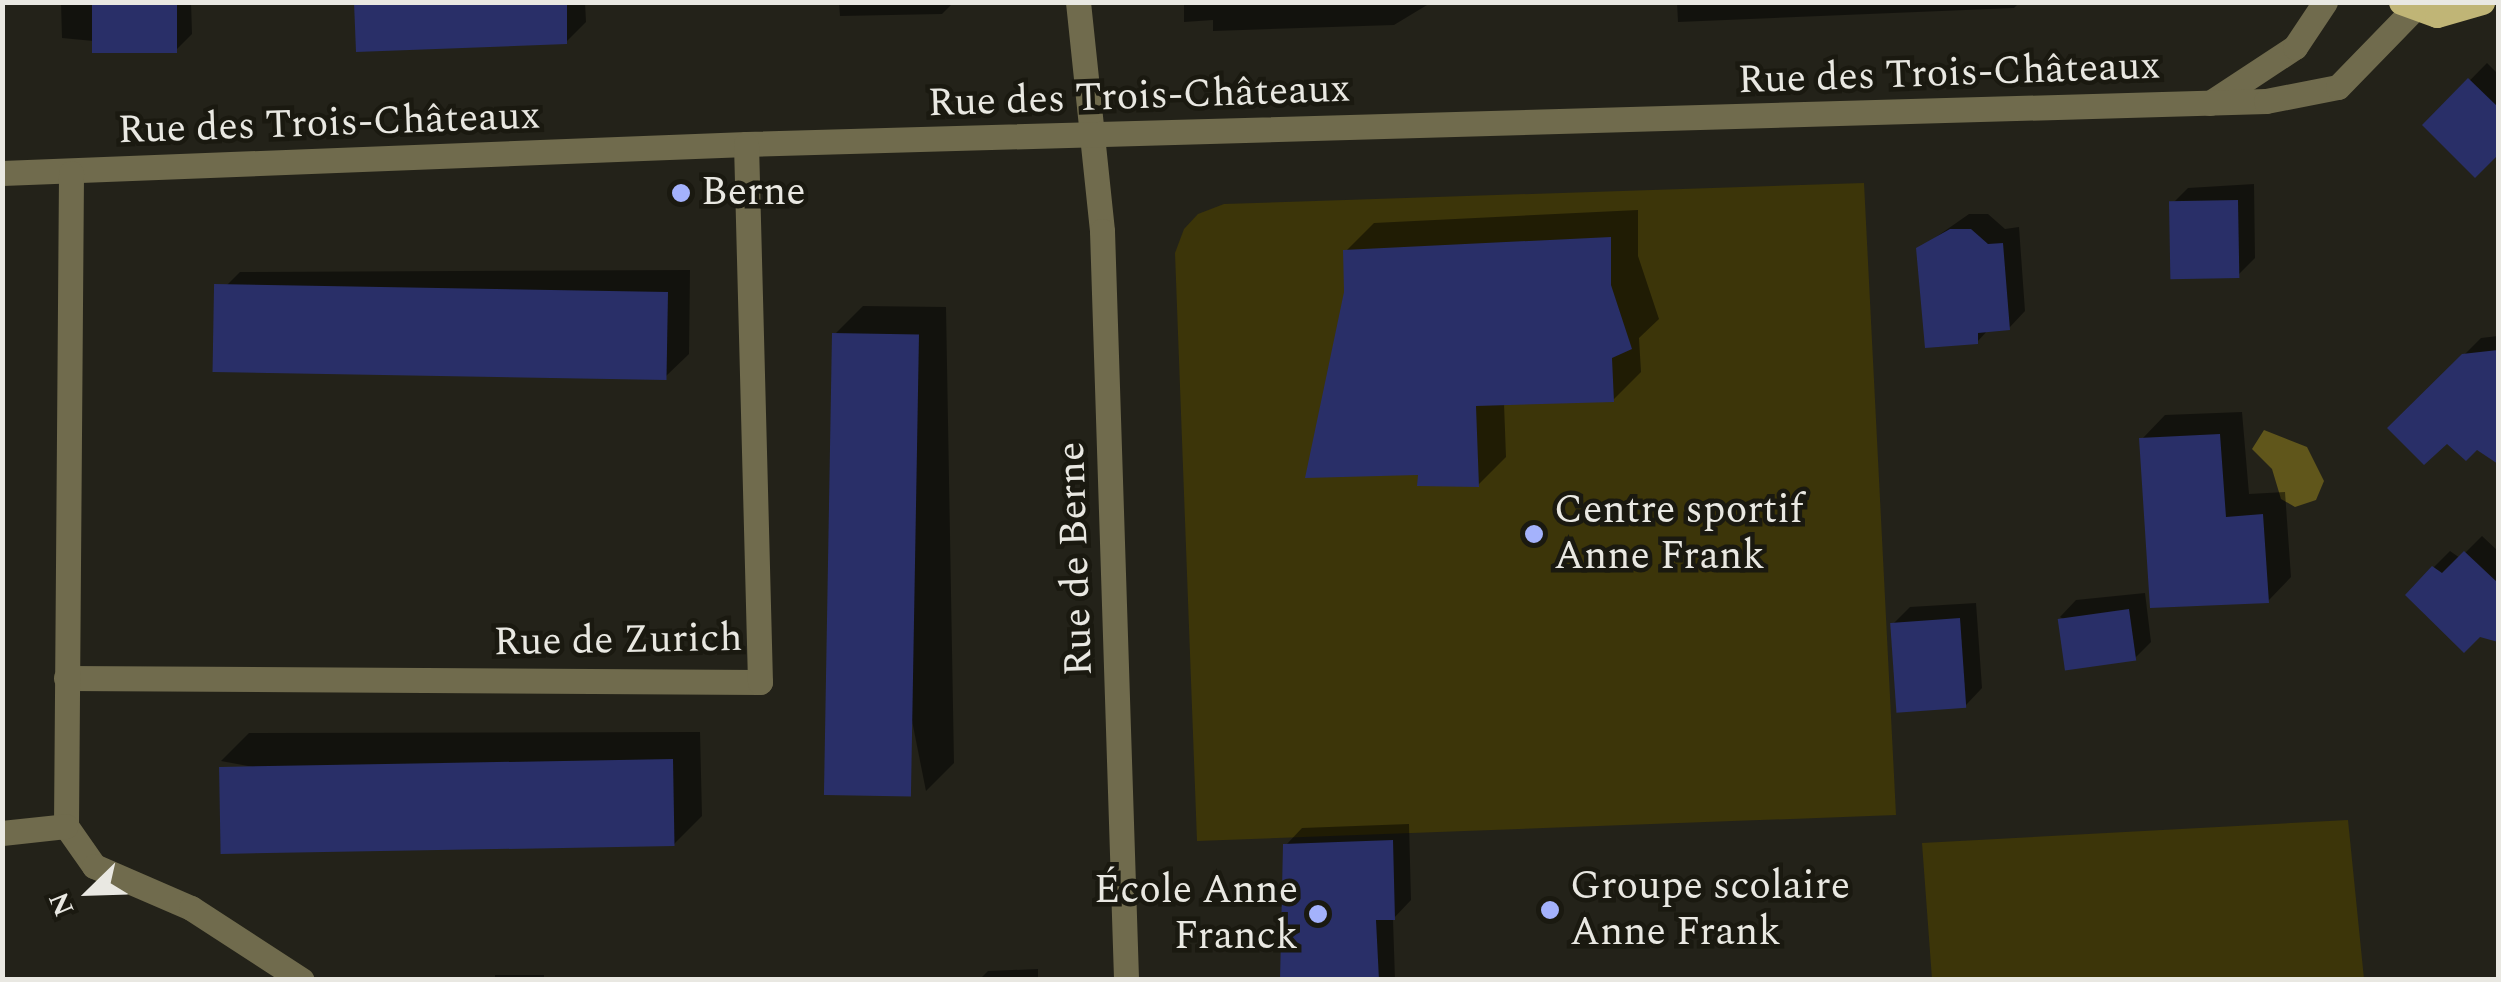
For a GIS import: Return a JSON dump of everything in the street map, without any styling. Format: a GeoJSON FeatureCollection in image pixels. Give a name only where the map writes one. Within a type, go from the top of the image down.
{"type":"FeatureCollection","features":[{"type":"Feature","properties":{"kind":"main road"},"geometry":{"type":"LineString","coordinates":[[2407,6],[2437,16],[2482,2]]}},
{"type":"Feature","properties":{"kind":"street","name":"Rue de Berne"},"geometry":{"type":"LineString","coordinates":[[1078,2],[1093,136],[1126,980]]}},
{"type":"Feature","properties":{"kind":"street","name":"Rue des Trois-Châteaux"},"geometry":{"type":"LineString","coordinates":[[2210,104],[2295,48],[2326,2]]}},
{"type":"Feature","properties":{"kind":"street","name":"Rue des Trois-Châteaux"},"geometry":{"type":"LineString","coordinates":[[2,174],[746,144],[2210,104],[2338,87],[2407,6]]}},
{"type":"Feature","properties":{"kind":"street","name":"Rue de Zurich"},"geometry":{"type":"LineString","coordinates":[[66,678],[760,682],[746,144]]}},
{"type":"Feature","properties":{"kind":"street","name":"Rue des Trois-Châteaux"},"geometry":{"type":"LineString","coordinates":[[66,826],[71,173]]}},
{"type":"Feature","properties":{"kind":"street"},"geometry":{"type":"LineString","coordinates":[[2,833],[66,826],[94,866],[190,908],[302,980]]}},
{"type":"Feature","properties":{"kind":"shaded area","name":"Centre sportif Anne Frank"},"geometry":{"type":"Polygon","coordinates":[[[1864,183],[1896,815],[1197,841],[1175,253],[1184,229],[1198,214],[1224,204],[1864,183]]]}},
{"type":"Feature","properties":{"kind":"shaded area"},"geometry":{"type":"Polygon","coordinates":[[[2264,430],[2307,447],[2324,481],[2316,500],[2295,507],[2281,499],[2272,469],[2252,449],[2264,430]]]}},
{"type":"Feature","properties":{"kind":"shaded area"},"geometry":{"type":"Polygon","coordinates":[[[2348,820],[2364,979],[1932,979],[1922,843],[2348,820]]]}},
{"type":"Feature","properties":{"kind":"building"},"geometry":{"type":"Polygon","coordinates":[[[92,2],[177,2],[177,53],[92,53],[92,2]]]}},
{"type":"Feature","properties":{"kind":"building"},"geometry":{"type":"Polygon","coordinates":[[[354,2],[567,2],[567,44],[356,52],[354,2]]]}},
{"type":"Feature","properties":{"kind":"building"},"geometry":{"type":"Polygon","coordinates":[[[2468,78],[2498,107],[2498,155],[2475,178],[2422,125],[2468,78]]]}},
{"type":"Feature","properties":{"kind":"building"},"geometry":{"type":"Polygon","coordinates":[[[2238,200],[2239,278],[2170,279],[2169,201],[2238,200]]]}},
{"type":"Feature","properties":{"kind":"building"},"geometry":{"type":"Polygon","coordinates":[[[1950,229],[1971,229],[1988,244],[2003,243],[2010,330],[1978,333],[1978,344],[1925,348],[1916,248],[1950,229]]]}},
{"type":"Feature","properties":{"kind":"building"},"geometry":{"type":"Polygon","coordinates":[[[1611,237],[1611,285],[1632,349],[1612,358],[1614,402],[1476,406],[1479,487],[1417,486],[1418,475],[1305,478],[1344,292],[1343,250],[1611,237]]]}},
{"type":"Feature","properties":{"kind":"building"},"geometry":{"type":"Polygon","coordinates":[[[214,284],[668,292],[666,380],[213,372],[214,284]]]}},
{"type":"Feature","properties":{"kind":"building"},"geometry":{"type":"Polygon","coordinates":[[[832,333],[919,335],[911,796],[824,795],[832,333]]]}},
{"type":"Feature","properties":{"kind":"building"},"geometry":{"type":"Polygon","coordinates":[[[2498,350],[2498,464],[2477,450],[2466,461],[2447,444],[2424,465],[2387,428],[2462,354],[2498,350]]]}},
{"type":"Feature","properties":{"kind":"building"},"geometry":{"type":"Polygon","coordinates":[[[2220,434],[2226,517],[2263,514],[2269,603],[2150,608],[2139,438],[2220,434]]]}},
{"type":"Feature","properties":{"kind":"building"},"geometry":{"type":"Polygon","coordinates":[[[2464,551],[2498,583],[2498,642],[2480,637],[2464,653],[2405,595],[2432,566],[2442,573],[2464,551]]]}},
{"type":"Feature","properties":{"kind":"building"},"geometry":{"type":"Polygon","coordinates":[[[2129,609],[2136,660],[2065,671],[2058,619],[2129,609]]]}},
{"type":"Feature","properties":{"kind":"building"},"geometry":{"type":"Polygon","coordinates":[[[1960,618],[1966,708],[1896,713],[1890,623],[1960,618]]]}},
{"type":"Feature","properties":{"kind":"building"},"geometry":{"type":"Polygon","coordinates":[[[673,759],[675,846],[221,854],[219,767],[673,759]]]}},
{"type":"Feature","properties":{"kind":"building","name":"École Anne Franck"},"geometry":{"type":"Polygon","coordinates":[[[1393,840],[1395,920],[1376,920],[1379,980],[1280,980],[1283,844],[1393,840]]]}},
{"type":"Feature","properties":{"kind":"place","name":"Berne"},"geometry":{"type":"Point","coordinates":[681,193]}},
{"type":"Feature","properties":{"kind":"place","name":"Centre sportif Anne Frank"},"geometry":{"type":"Point","coordinates":[1534,534]}},
{"type":"Feature","properties":{"kind":"place","name":"Groupe scolaire Anne Frank"},"geometry":{"type":"Point","coordinates":[1550,910]}},
{"type":"Feature","properties":{"kind":"place","name":"École Anne Franck"},"geometry":{"type":"Point","coordinates":[1318,914]}}]}
